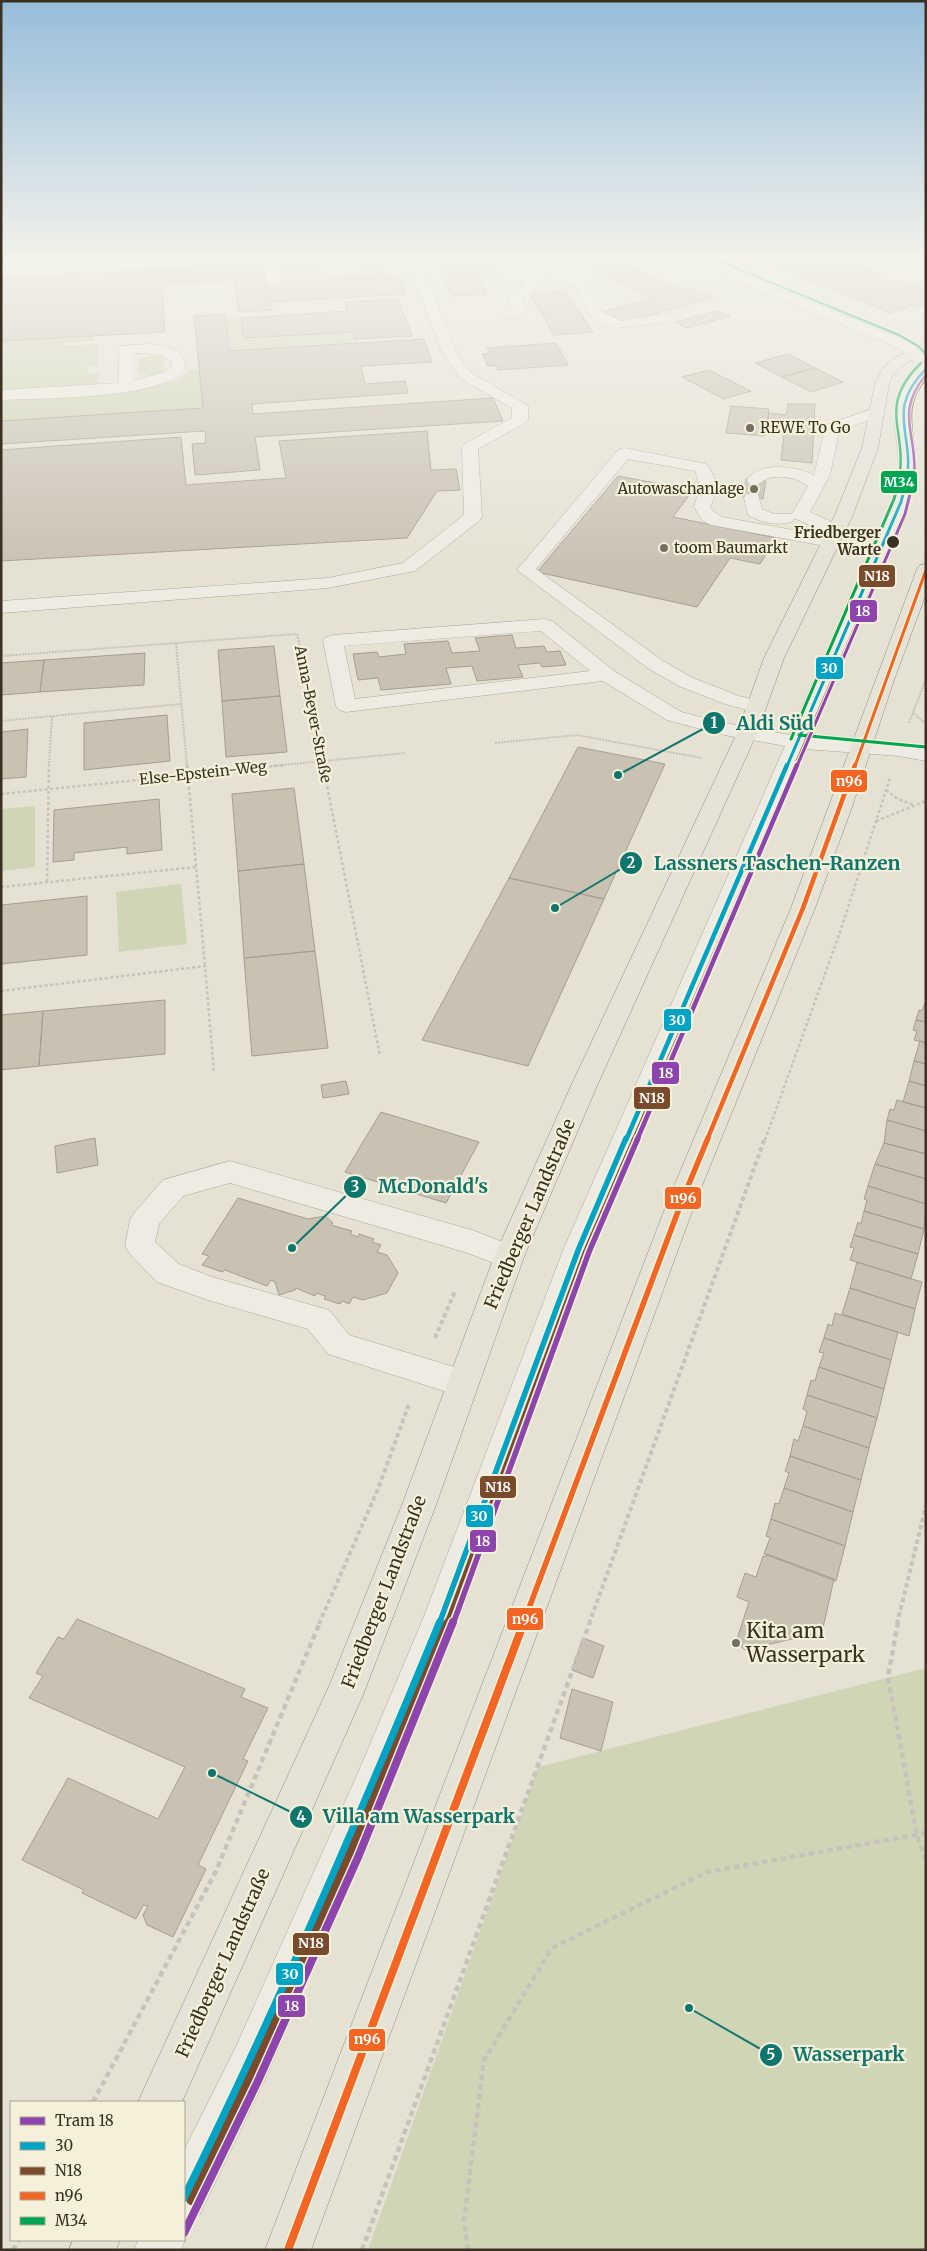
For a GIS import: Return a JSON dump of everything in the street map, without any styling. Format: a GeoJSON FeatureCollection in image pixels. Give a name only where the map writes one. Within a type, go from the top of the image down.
{"type":"FeatureCollection","features":[{"type":"Feature","properties":{"kind":"main road","name":"Friedberger Landstraße"},"geometry":{"type":"LineString","coordinates":[[160,2101],[344,1695],[419,1505],[510,1257],[583,1088],[751,719],[774,658],[834,537],[870,448],[878,398],[888,371],[908,362]]}},
{"type":"Feature","properties":{"kind":"main road"},"geometry":{"type":"LineString","coordinates":[[288,2250],[683,1198],[803,908],[884,680],[926,569]]}},
{"type":"Feature","properties":{"kind":"street"},"geometry":{"type":"LineString","coordinates":[[1,607],[328,583],[409,567],[473,517],[470,447],[520,420],[520,406],[465,375],[456,362]]}},
{"type":"Feature","properties":{"kind":"street"},"geometry":{"type":"LineString","coordinates":[[185,2196],[249,2066],[371,1789],[441,1619],[579,1248],[901,502],[908,467],[901,418],[902,400],[919,362]]}},
{"type":"Feature","properties":{"kind":"street"},"geometry":{"type":"LineString","coordinates":[[1,395],[126,387]]}},
{"type":"Feature","properties":{"kind":"street"},"geometry":{"type":"LineString","coordinates":[[752,498],[754,511],[762,516],[786,518],[800,514],[822,475],[832,428],[875,413]]}},
{"type":"Feature","properties":{"kind":"street"},"geometry":{"type":"LineString","coordinates":[[834,537],[717,521],[708,516],[702,507],[709,493],[706,473],[700,467],[624,453],[526,570],[656,665],[686,682],[732,700],[751,719],[798,742],[899,750],[926,755]]}},
{"type":"Feature","properties":{"kind":"street"},"geometry":{"type":"LineString","coordinates":[[755,480],[762,474],[785,473],[801,475],[812,479],[816,484]]}},
{"type":"Feature","properties":{"kind":"street"},"geometry":{"type":"LineString","coordinates":[[800,514],[834,537]]}},
{"type":"Feature","properties":{"kind":"street"},"geometry":{"type":"LineString","coordinates":[[607,675],[346,706],[334,641],[545,624],[607,675],[674,716],[751,719]]}},
{"type":"Feature","properties":{"kind":"street"},"geometry":{"type":"LineString","coordinates":[[463,1383],[339,1345],[318,1319],[208,1288],[168,1273],[140,1246],[145,1220],[173,1188],[230,1172],[475,1243],[510,1257]]}},
{"type":"Feature","properties":{"kind":"path","name":"Anna-Beyer-Straße"},"geometry":{"type":"LineString","coordinates":[[1,656],[297,634],[301,653]]}},
{"type":"Feature","properties":{"kind":"path"},"geometry":{"type":"LineString","coordinates":[[176,643],[214,1073]]}},
{"type":"Feature","properties":{"kind":"path"},"geometry":{"type":"LineString","coordinates":[[922,688],[926,679]]}},
{"type":"Feature","properties":{"kind":"path","name":"Anna-Beyer-Straße"},"geometry":{"type":"LineString","coordinates":[[311,702],[380,1056]]}},
{"type":"Feature","properties":{"kind":"path"},"geometry":{"type":"LineString","coordinates":[[1,721],[182,704]]}},
{"type":"Feature","properties":{"kind":"path"},"geometry":{"type":"LineString","coordinates":[[913,713],[926,724]]}},
{"type":"Feature","properties":{"kind":"path"},"geometry":{"type":"LineString","coordinates":[[47,882],[47,789],[52,716]]}},
{"type":"Feature","properties":{"kind":"path"},"geometry":{"type":"LineString","coordinates":[[495,743],[577,735],[704,759]]}},
{"type":"Feature","properties":{"kind":"path","name":"Else-Epstein-Weg"},"geometry":{"type":"LineString","coordinates":[[1,794],[405,753]]}},
{"type":"Feature","properties":{"kind":"path"},"geometry":{"type":"LineString","coordinates":[[362,2250],[839,936],[886,790],[898,799],[914,805]]}},
{"type":"Feature","properties":{"kind":"path"},"geometry":{"type":"LineString","coordinates":[[875,822],[926,801]]}},
{"type":"Feature","properties":{"kind":"path"},"geometry":{"type":"LineString","coordinates":[[1,887],[196,867]]}},
{"type":"Feature","properties":{"kind":"path"},"geometry":{"type":"LineString","coordinates":[[1,990],[205,966]]}},
{"type":"Feature","properties":{"kind":"path"},"geometry":{"type":"LineString","coordinates":[[926,1506],[897,1624],[888,1677],[917,1836],[926,1861]]}},
{"type":"Feature","properties":{"kind":"path"},"geometry":{"type":"LineString","coordinates":[[468,2250],[464,2220],[484,2060],[552,1948],[707,1872],[926,1833]]}},
{"type":"Feature","properties":{"kind":"green space"},"geometry":{"type":"Polygon","coordinates":[[[1,362],[98,362],[98,366],[87,367],[88,373],[98,373],[98,385],[1,391],[1,362]]]}},
{"type":"Feature","properties":{"kind":"green space"},"geometry":{"type":"Polygon","coordinates":[[[138,362],[163,362],[164,372],[156,376],[139,374],[138,362]]]}},
{"type":"Feature","properties":{"kind":"green space"},"geometry":{"type":"Polygon","coordinates":[[[199,369],[203,408],[1,421],[1,398],[130,390],[177,380],[191,370],[199,369]]]}},
{"type":"Feature","properties":{"kind":"green space"},"geometry":{"type":"Polygon","coordinates":[[[35,806],[35,867],[1,871],[1,809],[35,806]]]}},
{"type":"Feature","properties":{"kind":"green space"},"geometry":{"type":"Polygon","coordinates":[[[181,884],[187,944],[119,952],[116,892],[181,884]]]}},
{"type":"Feature","properties":{"kind":"green space"},"geometry":{"type":"Polygon","coordinates":[[[926,1668],[926,2250],[368,2250],[538,1767],[926,1668]]]}},
{"type":"Feature","properties":{"kind":"building"},"geometry":{"type":"Polygon","coordinates":[[[199,362],[431,362],[361,366],[365,384],[405,381],[408,393],[252,404],[253,414],[493,398],[503,421],[255,437],[260,470],[195,475],[192,444],[206,443],[205,431],[1,444],[1,421],[203,408],[199,362]]]}},
{"type":"Feature","properties":{"kind":"building"},"geometry":{"type":"Polygon","coordinates":[[[486,362],[566,362],[568,365],[498,370],[496,365],[488,366],[486,362]]]}},
{"type":"Feature","properties":{"kind":"building"},"geometry":{"type":"Polygon","coordinates":[[[804,362],[815,368],[782,377],[755,363],[804,362]]]}},
{"type":"Feature","properties":{"kind":"building"},"geometry":{"type":"Polygon","coordinates":[[[815,368],[843,382],[811,392],[782,377],[815,368]]]}},
{"type":"Feature","properties":{"kind":"building"},"geometry":{"type":"Polygon","coordinates":[[[709,370],[751,391],[724,399],[682,377],[709,370]]]}},
{"type":"Feature","properties":{"kind":"building"},"geometry":{"type":"Polygon","coordinates":[[[788,404],[815,404],[812,463],[781,460],[784,434],[766,433],[769,413],[786,415],[788,404]]]}},
{"type":"Feature","properties":{"kind":"building"},"geometry":{"type":"Polygon","coordinates":[[[731,406],[769,409],[765,436],[726,433],[731,406]]]}},
{"type":"Feature","properties":{"kind":"building"},"geometry":{"type":"Polygon","coordinates":[[[427,431],[431,470],[456,469],[460,490],[437,491],[407,538],[1,561],[1,450],[181,437],[186,485],[286,478],[279,441],[427,431]]]}},
{"type":"Feature","properties":{"kind":"building","name":"toom Baumarkt"},"geometry":{"type":"Polygon","coordinates":[[[618,476],[693,490],[673,517],[776,538],[760,564],[730,558],[697,607],[537,572],[618,476]]]}},
{"type":"Feature","properties":{"kind":"building","name":"Autowaschanlage"},"geometry":{"type":"Polygon","coordinates":[[[746,479],[766,481],[763,499],[743,497],[746,479]]]}},
{"type":"Feature","properties":{"kind":"building"},"geometry":{"type":"Polygon","coordinates":[[[512,635],[516,648],[544,646],[547,652],[560,651],[566,665],[542,667],[540,663],[518,665],[523,677],[477,681],[472,666],[446,668],[451,684],[381,690],[378,678],[358,680],[353,654],[377,652],[379,657],[406,654],[404,644],[448,641],[452,653],[480,651],[475,638],[512,635]]]}},
{"type":"Feature","properties":{"kind":"building"},"geometry":{"type":"Polygon","coordinates":[[[274,646],[280,696],[222,701],[218,650],[274,646]]]}},
{"type":"Feature","properties":{"kind":"building"},"geometry":{"type":"Polygon","coordinates":[[[145,653],[144,685],[40,692],[44,660],[145,653]]]}},
{"type":"Feature","properties":{"kind":"building"},"geometry":{"type":"Polygon","coordinates":[[[44,660],[40,692],[1,695],[1,663],[44,660]]]}},
{"type":"Feature","properties":{"kind":"building"},"geometry":{"type":"Polygon","coordinates":[[[280,696],[287,752],[226,757],[222,701],[280,696]]]}},
{"type":"Feature","properties":{"kind":"building"},"geometry":{"type":"Polygon","coordinates":[[[167,715],[170,761],[84,770],[84,723],[167,715]]]}},
{"type":"Feature","properties":{"kind":"building"},"geometry":{"type":"Polygon","coordinates":[[[28,729],[26,777],[1,779],[1,732],[28,729]]]}},
{"type":"Feature","properties":{"kind":"building"},"geometry":{"type":"Polygon","coordinates":[[[578,747],[665,764],[604,899],[509,878],[578,747]]]}},
{"type":"Feature","properties":{"kind":"building"},"geometry":{"type":"Polygon","coordinates":[[[294,788],[304,864],[238,871],[232,794],[294,788]]]}},
{"type":"Feature","properties":{"kind":"building"},"geometry":{"type":"Polygon","coordinates":[[[159,799],[162,850],[127,854],[127,847],[74,853],[74,860],[53,862],[54,810],[159,799]]]}},
{"type":"Feature","properties":{"kind":"building"},"geometry":{"type":"Polygon","coordinates":[[[304,864],[315,951],[244,958],[238,871],[304,864]]]}},
{"type":"Feature","properties":{"kind":"building"},"geometry":{"type":"Polygon","coordinates":[[[509,878],[604,899],[528,1066],[422,1040],[509,878]]]}},
{"type":"Feature","properties":{"kind":"building"},"geometry":{"type":"Polygon","coordinates":[[[87,896],[87,955],[1,964],[1,905],[87,896]]]}},
{"type":"Feature","properties":{"kind":"building"},"geometry":{"type":"Polygon","coordinates":[[[315,951],[328,1048],[252,1056],[244,958],[315,951]]]}},
{"type":"Feature","properties":{"kind":"building"},"geometry":{"type":"Polygon","coordinates":[[[165,1000],[165,1054],[39,1066],[43,1011],[165,1000]]]}},
{"type":"Feature","properties":{"kind":"building"},"geometry":{"type":"Polygon","coordinates":[[[925,1002],[926,1022],[916,1020],[919,1010],[922,1011],[925,1002]]]}},
{"type":"Feature","properties":{"kind":"building"},"geometry":{"type":"Polygon","coordinates":[[[43,1011],[39,1066],[1,1070],[1,1015],[43,1011]]]}},
{"type":"Feature","properties":{"kind":"building"},"geometry":{"type":"Polygon","coordinates":[[[916,1020],[926,1022],[926,1043],[914,1040],[917,1031],[913,1030],[916,1020]]]}},
{"type":"Feature","properties":{"kind":"building"},"geometry":{"type":"Polygon","coordinates":[[[920,1041],[926,1043],[926,1064],[914,1061],[920,1041]]]}},
{"type":"Feature","properties":{"kind":"building"},"geometry":{"type":"Polygon","coordinates":[[[914,1061],[926,1064],[926,1086],[909,1081],[914,1061]]]}},
{"type":"Feature","properties":{"kind":"building"},"geometry":{"type":"Polygon","coordinates":[[[346,1081],[349,1094],[323,1098],[321,1085],[346,1081]]]}},
{"type":"Feature","properties":{"kind":"building"},"geometry":{"type":"Polygon","coordinates":[[[909,1081],[926,1086],[926,1108],[903,1102],[909,1081]]]}},
{"type":"Feature","properties":{"kind":"building"},"geometry":{"type":"Polygon","coordinates":[[[897,1100],[926,1108],[926,1131],[887,1120],[890,1109],[894,1110],[897,1100]]]}},
{"type":"Feature","properties":{"kind":"building"},"geometry":{"type":"Polygon","coordinates":[[[381,1112],[479,1142],[446,1203],[345,1172],[381,1112]]]}},
{"type":"Feature","properties":{"kind":"building"},"geometry":{"type":"Polygon","coordinates":[[[887,1120],[926,1131],[926,1154],[884,1143],[887,1120]]]}},
{"type":"Feature","properties":{"kind":"building"},"geometry":{"type":"Polygon","coordinates":[[[95,1138],[98,1165],[57,1173],[55,1146],[95,1138]]]}},
{"type":"Feature","properties":{"kind":"building"},"geometry":{"type":"Polygon","coordinates":[[[884,1143],[926,1154],[926,1179],[875,1164],[884,1143]]]}},
{"type":"Feature","properties":{"kind":"building"},"geometry":{"type":"Polygon","coordinates":[[[875,1164],[926,1179],[926,1204],[868,1186],[875,1164]]]}},
{"type":"Feature","properties":{"kind":"building"},"geometry":{"type":"Polygon","coordinates":[[[868,1186],[926,1204],[924,1229],[864,1211],[867,1200],[864,1199],[868,1186]]]}},
{"type":"Feature","properties":{"kind":"building"},"geometry":{"type":"Polygon","coordinates":[[[238,1198],[308,1219],[325,1216],[333,1223],[331,1225],[352,1231],[350,1234],[358,1237],[359,1234],[374,1239],[372,1242],[381,1245],[377,1252],[387,1255],[398,1273],[387,1293],[363,1300],[353,1297],[349,1304],[342,1301],[340,1304],[324,1299],[325,1296],[316,1293],[315,1296],[296,1288],[279,1295],[275,1282],[271,1280],[267,1286],[225,1270],[222,1272],[202,1265],[209,1256],[202,1254],[238,1198]]]}},
{"type":"Feature","properties":{"kind":"building"},"geometry":{"type":"Polygon","coordinates":[[[864,1211],[924,1229],[918,1254],[854,1235],[858,1222],[861,1224],[864,1211]]]}},
{"type":"Feature","properties":{"kind":"building"},"geometry":{"type":"Polygon","coordinates":[[[854,1235],[918,1254],[911,1279],[850,1260],[854,1248],[850,1247],[854,1235]]]}},
{"type":"Feature","properties":{"kind":"building"},"geometry":{"type":"Polygon","coordinates":[[[857,1262],[922,1282],[915,1309],[850,1288],[857,1262]]]}},
{"type":"Feature","properties":{"kind":"building"},"geometry":{"type":"Polygon","coordinates":[[[850,1288],[915,1309],[909,1336],[842,1314],[850,1288]]]}},
{"type":"Feature","properties":{"kind":"building"},"geometry":{"type":"Polygon","coordinates":[[[835,1313],[898,1332],[891,1360],[824,1338],[828,1324],[832,1326],[835,1313]]]}},
{"type":"Feature","properties":{"kind":"building"},"geometry":{"type":"Polygon","coordinates":[[[824,1338],[891,1360],[884,1389],[819,1367],[824,1353],[819,1352],[824,1338]]]}},
{"type":"Feature","properties":{"kind":"building"},"geometry":{"type":"Polygon","coordinates":[[[819,1367],[884,1389],[877,1418],[807,1395],[811,1380],[815,1381],[819,1367]]]}},
{"type":"Feature","properties":{"kind":"building"},"geometry":{"type":"Polygon","coordinates":[[[807,1395],[877,1418],[869,1448],[803,1426],[807,1411],[803,1409],[807,1395]]]}},
{"type":"Feature","properties":{"kind":"building"},"geometry":{"type":"Polygon","coordinates":[[[803,1426],[869,1448],[861,1480],[790,1456],[794,1439],[798,1441],[803,1426]]]}},
{"type":"Feature","properties":{"kind":"building"},"geometry":{"type":"Polygon","coordinates":[[[790,1456],[861,1480],[853,1512],[784,1488],[789,1473],[785,1471],[790,1456]]]}},
{"type":"Feature","properties":{"kind":"building"},"geometry":{"type":"Polygon","coordinates":[[[784,1488],[853,1512],[845,1546],[771,1519],[775,1503],[779,1504],[784,1488]]]}},
{"type":"Feature","properties":{"kind":"building"},"geometry":{"type":"Polygon","coordinates":[[[771,1519],[845,1546],[836,1581],[764,1554],[770,1538],[766,1536],[771,1519]]]}},
{"type":"Feature","properties":{"kind":"building"},"geometry":{"type":"Polygon","coordinates":[[[767,1554],[834,1579],[822,1632],[745,1650],[736,1642],[749,1602],[737,1597],[745,1573],[756,1577],[763,1556],[766,1557],[767,1554]]]}},
{"type":"Feature","properties":{"kind":"building"},"geometry":{"type":"Polygon","coordinates":[[[77,1619],[245,1689],[241,1697],[268,1708],[243,1759],[248,1761],[198,1865],[206,1869],[173,1937],[147,1925],[143,1915],[148,1906],[143,1905],[136,1919],[82,1893],[84,1890],[22,1860],[68,1778],[158,1819],[185,1767],[29,1698],[43,1676],[36,1673],[58,1637],[64,1639],[77,1619]]]}},
{"type":"Feature","properties":{"kind":"building"},"geometry":{"type":"Polygon","coordinates":[[[583,1638],[604,1646],[593,1678],[572,1670],[583,1638]]]}},
{"type":"Feature","properties":{"kind":"building"},"geometry":{"type":"Polygon","coordinates":[[[572,1689],[613,1702],[601,1751],[560,1738],[572,1689]]]}},
{"type":"Feature","properties":{"kind":"tunnel"},"geometry":{"type":"LineString","coordinates":[[752,498],[755,480]]}},
{"type":"Feature","properties":{"kind":"tram line","name":"18"},"geometry":{"type":"LineString","coordinates":[[185,2231],[257,2083],[359,1855],[453,1623],[589,1252],[905,514],[915,474],[909,408],[911,397],[926,375]]}},
{"type":"Feature","properties":{"kind":"transit line","name":"M34"},"geometry":{"type":"LineString","coordinates":[[791,739],[894,499],[901,463],[896,417],[897,396],[909,375],[921,363]]}},
{"type":"Feature","properties":{"kind":"transit line","name":"30"},"geometry":{"type":"LineString","coordinates":[[185,2196],[249,2066],[371,1789],[441,1619],[579,1248],[901,502],[908,468],[903,420],[904,400],[915,380],[926,369]]}},
{"type":"Feature","properties":{"kind":"transit line","name":"N18"},"geometry":{"type":"LineString","coordinates":[[191,2201],[256,2069],[378,1792],[448,1622],[586,1251],[908,505],[916,465],[910,407],[918,388],[926,379]]}},
{"type":"Feature","properties":{"kind":"transit line","name":"n96"},"geometry":{"type":"LineString","coordinates":[[288,2250],[683,1198],[803,908],[926,570]]}},
{"type":"Feature","properties":{"kind":"transit line","name":"M34"},"geometry":{"type":"LineString","coordinates":[[799,735],[900,743],[926,747]]}},
{"type":"Feature","properties":{"kind":"place","name":"REWE To Go"},"geometry":{"type":"Point","coordinates":[750,428]}},
{"type":"Feature","properties":{"kind":"place","name":"Autowaschanlage"},"geometry":{"type":"Point","coordinates":[754,489]}},
{"type":"Feature","properties":{"kind":"place","name":"Friedberger Warte"},"geometry":{"type":"Point","coordinates":[893,542]}},
{"type":"Feature","properties":{"kind":"place","name":"toom Baumarkt"},"geometry":{"type":"Point","coordinates":[664,548]}},
{"type":"Feature","properties":{"kind":"place","name":"Aldi Süd"},"geometry":{"type":"Point","coordinates":[618,775]}},
{"type":"Feature","properties":{"kind":"place","name":"Lassners Taschen-Ranzen"},"geometry":{"type":"Point","coordinates":[555,908]}},
{"type":"Feature","properties":{"kind":"place","name":"McDonald's"},"geometry":{"type":"Point","coordinates":[292,1248]}},
{"type":"Feature","properties":{"kind":"place","name":"Kita am Wasserpark"},"geometry":{"type":"Point","coordinates":[736,1643]}},
{"type":"Feature","properties":{"kind":"place","name":"Villa am Wasserpark"},"geometry":{"type":"Point","coordinates":[212,1773]}},
{"type":"Feature","properties":{"kind":"place","name":"Wasserpark"},"geometry":{"type":"Point","coordinates":[689,2008]}}]}
